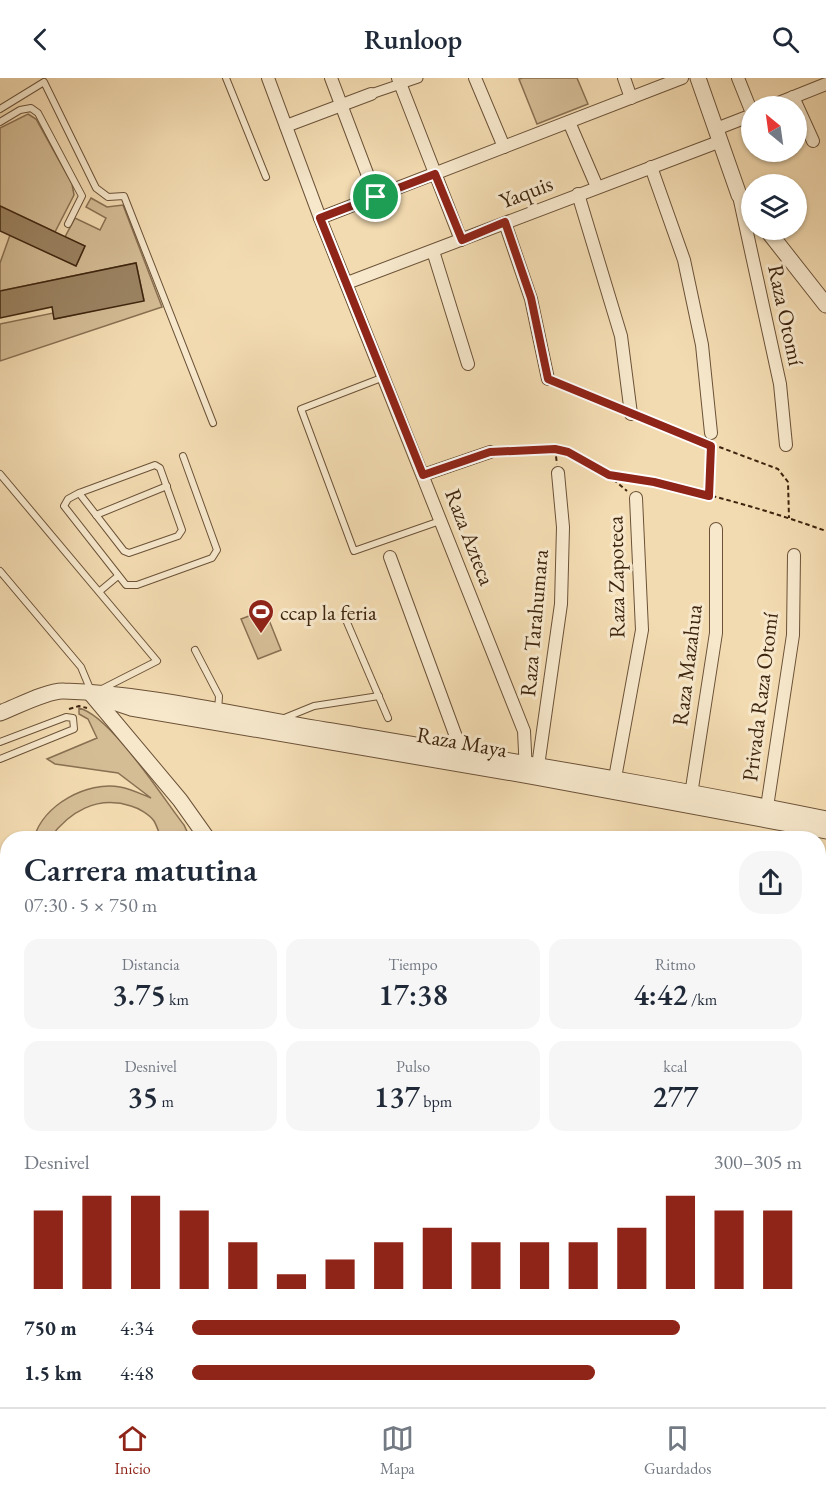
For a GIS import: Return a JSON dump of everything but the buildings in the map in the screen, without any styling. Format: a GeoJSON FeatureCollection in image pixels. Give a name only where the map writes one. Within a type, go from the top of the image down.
{"type":"FeatureCollection","features":[{"type":"Feature","properties":{"kind":"street","name":"Raza Azteca"},"geometry":{"type":"LineString","coordinates":[[268,78],[320,218],[524,731],[532,770]]}},
{"type":"Feature","properties":{"kind":"street"},"geometry":{"type":"LineString","coordinates":[[331,78],[376,197]]}},
{"type":"Feature","properties":{"kind":"street"},"geometry":{"type":"LineString","coordinates":[[286,126],[342,106],[399,81],[418,78]]}},
{"type":"Feature","properties":{"kind":"street"},"geometry":{"type":"LineString","coordinates":[[475,78],[504,147]]}},
{"type":"Feature","properties":{"kind":"street"},"geometry":{"type":"LineString","coordinates":[[624,78],[631,98]]}},
{"type":"Feature","properties":{"kind":"street"},"geometry":{"type":"LineString","coordinates":[[320,218],[631,98],[652,84],[682,78]]}},
{"type":"Feature","properties":{"kind":"street"},"geometry":{"type":"LineString","coordinates":[[698,78],[741,197]]}},
{"type":"Feature","properties":{"kind":"street"},"geometry":{"type":"LineString","coordinates":[[738,78],[745,96]]}},
{"type":"Feature","properties":{"kind":"street"},"geometry":{"type":"LineString","coordinates":[[399,81],[462,240]]}},
{"type":"Feature","properties":{"kind":"street"},"geometry":{"type":"LineString","coordinates":[[793,96],[826,84]]}},
{"type":"Feature","properties":{"kind":"street","name":"Yaquis"},"geometry":{"type":"LineString","coordinates":[[347,283],[651,167],[718,135],[741,121]]}},
{"type":"Feature","properties":{"kind":"street"},"geometry":{"type":"LineString","coordinates":[[569,122],[597,187]]}},
{"type":"Feature","properties":{"kind":"street"},"geometry":{"type":"LineString","coordinates":[[807,128],[813,141]]}},
{"type":"Feature","properties":{"kind":"street"},"geometry":{"type":"LineString","coordinates":[[651,167],[684,260],[702,345],[711,433]]}},
{"type":"Feature","properties":{"kind":"street"},"geometry":{"type":"LineString","coordinates":[[578,194],[621,336],[630,414]]}},
{"type":"Feature","properties":{"kind":"street","name":"Raza Otomí"},"geometry":{"type":"LineString","coordinates":[[739,195],[780,384],[786,445]]}},
{"type":"Feature","properties":{"kind":"street"},"geometry":{"type":"LineString","coordinates":[[505,222],[531,298],[548,379]]}},
{"type":"Feature","properties":{"kind":"street"},"geometry":{"type":"LineString","coordinates":[[775,240],[826,304]]}},
{"type":"Feature","properties":{"kind":"street"},"geometry":{"type":"LineString","coordinates":[[433,251],[468,364]]}},
{"type":"Feature","properties":{"kind":"street"},"geometry":{"type":"LineString","coordinates":[[423,475],[490,452]]}},
{"type":"Feature","properties":{"kind":"street","name":"Raza Tarahumara"},"geometry":{"type":"LineString","coordinates":[[532,770],[561,604],[563,527],[558,473]]}},
{"type":"Feature","properties":{"kind":"street","name":"Raza Zapoteca"},"geometry":{"type":"LineString","coordinates":[[615,778],[642,630],[636,498]]}},
{"type":"Feature","properties":{"kind":"street","name":"Raza Mazahua"},"geometry":{"type":"LineString","coordinates":[[690,799],[716,633],[716,529]]}},
{"type":"Feature","properties":{"kind":"street","name":"Privada Raza Otomí"},"geometry":{"type":"LineString","coordinates":[[767,807],[793,635],[794,555]]}},
{"type":"Feature","properties":{"kind":"street"},"geometry":{"type":"LineString","coordinates":[[390,557],[462,753]]}},
{"type":"Feature","properties":{"kind":"street","name":"Raza Maya"},"geometry":{"type":"LineString","coordinates":[[0,713],[61,690],[92,694],[130,694],[218,712],[273,727],[690,799],[767,807],[826,819]]}},
{"type":"Feature","properties":{"kind":"street"},"geometry":{"type":"LineString","coordinates":[[92,694],[180,800],[202,831]]}},
{"type":"Feature","properties":{"kind":"street","name":"Raza Maya"},"geometry":{"type":"LineString","coordinates":[[92,694],[131,708],[462,753],[532,770],[615,778],[690,799],[826,831]]}},
{"type":"Feature","properties":{"kind":"lane"},"geometry":{"type":"LineString","coordinates":[[226,78],[266,177]]}},
{"type":"Feature","properties":{"kind":"lane"},"geometry":{"type":"LineString","coordinates":[[0,109],[44,82],[96,188],[108,197],[124,196],[213,423]]}},
{"type":"Feature","properties":{"kind":"lane"},"geometry":{"type":"LineString","coordinates":[[0,122],[20,110],[31,108],[38,113],[82,196],[68,224]]}},
{"type":"Feature","properties":{"kind":"lane"},"geometry":{"type":"LineString","coordinates":[[384,376],[301,410],[354,551],[442,521]]}},
{"type":"Feature","properties":{"kind":"lane"},"geometry":{"type":"LineString","coordinates":[[79,493],[124,551],[129,553],[178,536],[182,530],[160,468],[155,465],[79,493],[68,499],[64,506],[126,585],[137,585],[212,558],[217,550],[183,456]]}},
{"type":"Feature","properties":{"kind":"lane"},"geometry":{"type":"LineString","coordinates":[[0,474],[157,661],[92,694],[81,667],[0,571]]}},
{"type":"Feature","properties":{"kind":"lane"},"geometry":{"type":"LineString","coordinates":[[96,515],[167,486]]}},
{"type":"Feature","properties":{"kind":"lane"},"geometry":{"type":"LineString","coordinates":[[100,591],[118,576]]}},
{"type":"Feature","properties":{"kind":"lane"},"geometry":{"type":"LineString","coordinates":[[346,620],[388,718]]}},
{"type":"Feature","properties":{"kind":"lane"},"geometry":{"type":"LineString","coordinates":[[195,650],[219,696],[218,712]]}},
{"type":"Feature","properties":{"kind":"lane"},"geometry":{"type":"LineString","coordinates":[[273,727],[314,706],[379,696]]}},
{"type":"Feature","properties":{"kind":"lane"},"geometry":{"type":"LineString","coordinates":[[0,742],[66,717],[73,718],[75,723],[74,729],[0,759]]}},
{"type":"Feature","properties":{"kind":"path"},"geometry":{"type":"LineString","coordinates":[[548,379],[711,446],[778,469],[785,475],[788,482],[789,518]]}},
{"type":"Feature","properties":{"kind":"path"},"geometry":{"type":"LineString","coordinates":[[709,496],[711,433]]}},
{"type":"Feature","properties":{"kind":"path","name":"Raza Zapoteca"},"geometry":{"type":"LineString","coordinates":[[490,452],[562,450],[609,475],[636,498]]}},
{"type":"Feature","properties":{"kind":"path"},"geometry":{"type":"LineString","coordinates":[[609,475],[654,482],[709,496],[789,518],[826,531]]}},
{"type":"Feature","properties":{"kind":"path"},"geometry":{"type":"LineString","coordinates":[[60,713],[79,706],[93,711]]}},
{"type":"Feature","properties":{"kind":"shaded area"},"geometry":{"type":"Polygon","coordinates":[[[577,78],[588,104],[537,124],[519,79],[577,78]]]}},
{"type":"Feature","properties":{"kind":"shaded area"},"geometry":{"type":"Polygon","coordinates":[[[28,114],[36,119],[72,184],[74,195],[55,232],[0,206],[0,128],[28,114]]]}},
{"type":"Feature","properties":{"kind":"shaded area"},"geometry":{"type":"Polygon","coordinates":[[[91,198],[107,207],[123,205],[162,307],[0,361],[0,324],[53,313],[55,319],[144,300],[136,263],[0,291],[0,263],[10,235],[76,266],[85,246],[65,237],[75,218],[100,230],[106,218],[86,207],[91,198]]]}},
{"type":"Feature","properties":{"kind":"shaded area","name":"ccap la feria"},"geometry":{"type":"Polygon","coordinates":[[[265,610],[281,650],[258,659],[241,619],[265,610]]]}},
{"type":"Feature","properties":{"kind":"shaded area"},"geometry":{"type":"Polygon","coordinates":[[[79,708],[92,714],[120,741],[150,778],[187,831],[158,831],[154,821],[143,812],[119,803],[107,803],[85,808],[66,820],[56,831],[37,831],[56,806],[68,798],[94,788],[120,787],[151,798],[118,773],[55,764],[47,759],[97,738],[88,719],[79,714],[79,708]]]}},
{"type":"Feature","properties":{"kind":"place","name":"ccap la feria"},"geometry":{"type":"Point","coordinates":[261,635]}},
{"type":"Feature","properties":{"kind":"route"},"geometry":{"type":"LineString","coordinates":[[435,174],[462,240],[505,222],[531,298],[548,379],[711,446],[709,496],[654,482],[609,475],[568,452],[555,449],[490,452],[423,475],[320,218],[376,197],[435,174]]}}]}
